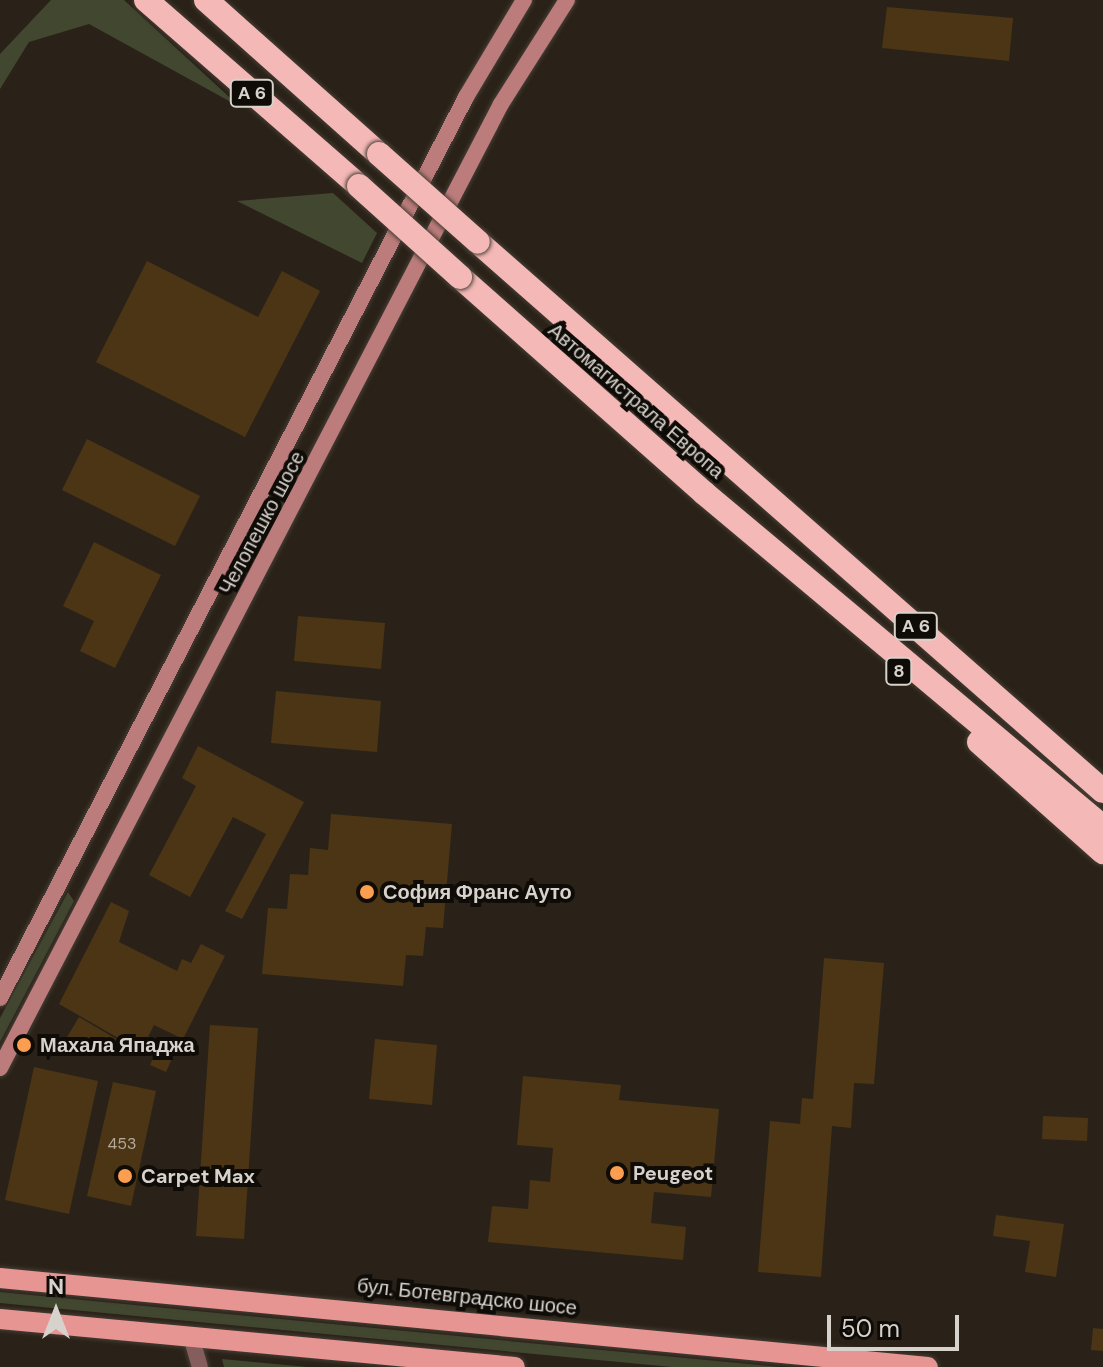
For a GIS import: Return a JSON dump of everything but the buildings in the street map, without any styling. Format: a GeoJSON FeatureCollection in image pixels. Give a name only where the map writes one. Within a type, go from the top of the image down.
{"type":"FeatureCollection","features":[{"type":"Feature","properties":{"kind":"highway","name":"Автомагистрала Европа"},"geometry":{"type":"LineString","coordinates":[[146,0],[704,493],[1103,827]]}},
{"type":"Feature","properties":{"kind":"highway","name":"Автомагистрала Европа"},"geometry":{"type":"LineString","coordinates":[[206,0],[1103,791]]}},
{"type":"Feature","properties":{"kind":"highway","name":"8"},"geometry":{"type":"LineString","coordinates":[[704,493],[1103,852]]}},
{"type":"Feature","properties":{"kind":"main road","name":"Челопешко шосе"},"geometry":{"type":"LineString","coordinates":[[0,998],[466,97],[524,0]]}},
{"type":"Feature","properties":{"kind":"main road","name":"Челопешко шосе"},"geometry":{"type":"LineString","coordinates":[[0,1068],[501,104],[567,0]]}},
{"type":"Feature","properties":{"kind":"main road"},"geometry":{"type":"LineString","coordinates":[[0,1263],[72,1285]]}},
{"type":"Feature","properties":{"kind":"main road","name":"бул. Ботевградско шосе"},"geometry":{"type":"LineString","coordinates":[[0,1278],[928,1367]]}},
{"type":"Feature","properties":{"kind":"main road"},"geometry":{"type":"LineString","coordinates":[[0,1319],[515,1367]]}},
{"type":"Feature","properties":{"kind":"street"},"geometry":{"type":"LineString","coordinates":[[191,1336],[200,1367]]}},
{"type":"Feature","properties":{"kind":"green space"},"geometry":{"type":"Polygon","coordinates":[[[51,0],[124,0],[240,107],[89,24],[29,42],[0,89],[0,54],[51,0]]]}},
{"type":"Feature","properties":{"kind":"green space"},"geometry":{"type":"Polygon","coordinates":[[[333,193],[377,233],[362,263],[237,201],[333,193]]]}},
{"type":"Feature","properties":{"kind":"green space"},"geometry":{"type":"Polygon","coordinates":[[[68,892],[74,901],[0,1042],[0,1018],[68,892]]]}},
{"type":"Feature","properties":{"kind":"green space"},"geometry":{"type":"Polygon","coordinates":[[[0,1292],[779,1367],[672,1367],[0,1303],[0,1292]]]}},
{"type":"Feature","properties":{"kind":"green space"},"geometry":{"type":"Polygon","coordinates":[[[222,1359],[307,1367],[224,1367],[222,1359]]]}},
{"type":"Feature","properties":{"kind":"place","name":"София Франс Ауто"},"geometry":{"type":"Point","coordinates":[367,892]}},
{"type":"Feature","properties":{"kind":"place","name":"Махала Япаджа"},"geometry":{"type":"Point","coordinates":[24,1045]}},
{"type":"Feature","properties":{"kind":"place","name":"Peugeot"},"geometry":{"type":"Point","coordinates":[617,1173]}},
{"type":"Feature","properties":{"kind":"place","name":"Carpet Max"},"geometry":{"type":"Point","coordinates":[125,1176]}}]}
